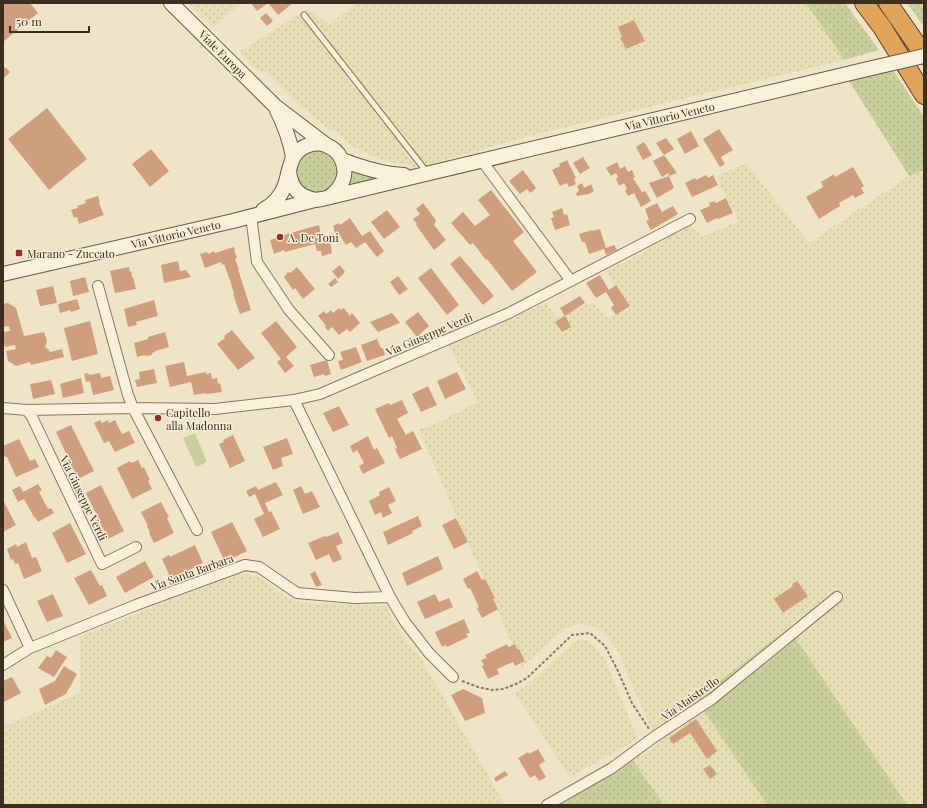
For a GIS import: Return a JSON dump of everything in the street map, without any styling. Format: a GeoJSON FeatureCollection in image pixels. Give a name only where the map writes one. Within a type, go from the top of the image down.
{"type":"FeatureCollection","features":[{"type":"Feature","properties":{"kind":"highway"},"geometry":{"type":"LineString","coordinates":[[864,3],[882,27],[924,96]]}},
{"type":"Feature","properties":{"kind":"highway"},"geometry":{"type":"LineString","coordinates":[[888,3],[924,55]]}},
{"type":"Feature","properties":{"kind":"main road","name":"Viale Europa"},"geometry":{"type":"LineString","coordinates":[[171,3],[275,106],[329,146]]}},
{"type":"Feature","properties":{"kind":"main road","name":"Via Vittorio Veneto"},"geometry":{"type":"LineString","coordinates":[[3,274],[924,55]]}},
{"type":"Feature","properties":{"kind":"main road","name":"Viale Europa"},"geometry":{"type":"LineString","coordinates":[[275,106],[287,132],[293,157]]}},
{"type":"Feature","properties":{"kind":"main road"},"geometry":{"type":"LineString","coordinates":[[293,157],[305,146],[321,144],[329,146]]}},
{"type":"Feature","properties":{"kind":"main road","name":"Via Vittorio Veneto"},"geometry":{"type":"LineString","coordinates":[[329,146],[335,150],[342,160],[366,169],[390,174],[422,175]]}},
{"type":"Feature","properties":{"kind":"main road","name":"Via Vittorio Veneto"},"geometry":{"type":"LineString","coordinates":[[253,215],[268,207],[279,197],[285,186],[293,157]]}},
{"type":"Feature","properties":{"kind":"main road"},"geometry":{"type":"LineString","coordinates":[[289,171],[293,187],[299,194],[307,198],[322,198],[335,193],[340,188],[345,174],[345,167],[342,160]]}},
{"type":"Feature","properties":{"kind":"street"},"geometry":{"type":"LineString","coordinates":[[482,161],[571,281]]}},
{"type":"Feature","properties":{"kind":"street"},"geometry":{"type":"LineString","coordinates":[[253,215],[257,262],[289,310],[329,355]]}},
{"type":"Feature","properties":{"kind":"street","name":"Via Giuseppe Verdi"},"geometry":{"type":"LineString","coordinates":[[3,408],[27,410],[133,408],[215,409],[294,400],[320,394],[509,313],[690,219]]}},
{"type":"Feature","properties":{"kind":"street"},"geometry":{"type":"LineString","coordinates":[[98,286],[128,395],[133,408],[197,530]]}},
{"type":"Feature","properties":{"kind":"street"},"geometry":{"type":"LineString","coordinates":[[294,400],[390,597],[405,622],[429,653],[453,677]]}},
{"type":"Feature","properties":{"kind":"street","name":"Via Giuseppe Verdi"},"geometry":{"type":"LineString","coordinates":[[27,410],[32,417],[102,564],[136,547]]}},
{"type":"Feature","properties":{"kind":"street","name":"Via Santa Barbara"},"geometry":{"type":"LineString","coordinates":[[3,665],[30,648],[136,605],[245,565],[259,567],[297,593],[355,598],[390,597]]}},
{"type":"Feature","properties":{"kind":"street"},"geometry":{"type":"LineString","coordinates":[[3,590],[30,648]]}},
{"type":"Feature","properties":{"kind":"street","name":"Via Maistrello"},"geometry":{"type":"LineString","coordinates":[[547,805],[612,768],[654,737],[712,699],[837,597]]}},
{"type":"Feature","properties":{"kind":"lane"},"geometry":{"type":"LineString","coordinates":[[304,15],[422,175]]}},
{"type":"Feature","properties":{"kind":"path"},"geometry":{"type":"LineString","coordinates":[[453,677],[478,687],[492,690],[516,684],[527,678],[572,635],[590,633],[605,646],[632,703],[654,737]]}},
{"type":"Feature","properties":{"kind":"shaded area"},"geometry":{"type":"Polygon","coordinates":[[[188,3],[241,3],[213,28],[188,3]]]}},
{"type":"Feature","properties":{"kind":"shaded area"},"geometry":{"type":"Polygon","coordinates":[[[356,3],[806,3],[844,60],[537,134],[415,168],[409,165],[393,163],[377,158],[348,144],[342,136],[329,129],[296,102],[267,73],[256,70],[239,52],[308,9],[330,25],[356,3]]]}},
{"type":"Feature","properties":{"kind":"shaded area"},"geometry":{"type":"Polygon","coordinates":[[[746,163],[809,243],[909,176],[924,170],[924,805],[907,805],[789,628],[696,699],[767,805],[664,805],[633,760],[653,748],[656,741],[618,651],[605,634],[593,626],[576,624],[563,630],[522,667],[419,430],[433,425],[478,402],[449,345],[545,303],[557,318],[593,302],[606,318],[628,310],[606,271],[645,252],[688,223],[702,237],[739,221],[716,177],[746,163]]]}},
{"type":"Feature","properties":{"kind":"shaded area"},"geometry":{"type":"Polygon","coordinates":[[[240,574],[253,575],[266,581],[284,596],[297,602],[386,606],[399,631],[408,644],[419,655],[505,805],[3,805],[3,727],[80,693],[80,636],[240,574]]]}},
{"type":"Feature","properties":{"kind":"shaded area"},"geometry":{"type":"Polygon","coordinates":[[[578,640],[587,640],[594,645],[605,660],[638,739],[570,777],[515,693],[525,687],[578,640]]]}},
{"type":"Feature","properties":{"kind":"green space"},"geometry":{"type":"Polygon","coordinates":[[[806,3],[845,3],[879,50],[844,60],[806,3]]]}},
{"type":"Feature","properties":{"kind":"green space"},"geometry":{"type":"Polygon","coordinates":[[[907,3],[924,3],[924,27],[907,3]]]}},
{"type":"Feature","properties":{"kind":"green space"},"geometry":{"type":"Polygon","coordinates":[[[893,70],[924,117],[924,170],[909,176],[849,81],[893,70]]]}},
{"type":"Feature","properties":{"kind":"green space"},"geometry":{"type":"Polygon","coordinates":[[[314,149],[327,151],[338,162],[338,181],[323,194],[309,193],[298,184],[294,171],[302,155],[314,149]]]}},
{"type":"Feature","properties":{"kind":"green space"},"geometry":{"type":"Polygon","coordinates":[[[352,170],[380,180],[346,191],[349,185],[352,170]]]}},
{"type":"Feature","properties":{"kind":"green space"},"geometry":{"type":"Polygon","coordinates":[[[195,433],[207,462],[196,467],[183,438],[195,433]]]}},
{"type":"Feature","properties":{"kind":"green space"},"geometry":{"type":"Polygon","coordinates":[[[789,628],[907,805],[767,805],[696,699],[789,628]]]}},
{"type":"Feature","properties":{"kind":"green space"},"geometry":{"type":"Polygon","coordinates":[[[633,760],[664,805],[554,805],[633,760]]]}},
{"type":"Feature","properties":{"kind":"building"},"geometry":{"type":"Polygon","coordinates":[[[3,3],[30,3],[38,13],[3,42],[3,3]]]}},
{"type":"Feature","properties":{"kind":"building"},"geometry":{"type":"Polygon","coordinates":[[[251,3],[268,3],[257,11],[251,3]]]}},
{"type":"Feature","properties":{"kind":"building"},"geometry":{"type":"Polygon","coordinates":[[[268,3],[293,3],[278,15],[268,3]]]}},
{"type":"Feature","properties":{"kind":"building"},"geometry":{"type":"Polygon","coordinates":[[[266,13],[273,21],[267,26],[260,18],[266,13]]]}},
{"type":"Feature","properties":{"kind":"building"},"geometry":{"type":"Polygon","coordinates":[[[634,20],[645,41],[626,49],[620,38],[622,37],[618,27],[634,20]]]}},
{"type":"Feature","properties":{"kind":"building"},"geometry":{"type":"Polygon","coordinates":[[[5,67],[10,72],[3,79],[3,69],[5,67]]]}},
{"type":"Feature","properties":{"kind":"building"},"geometry":{"type":"Polygon","coordinates":[[[47,108],[87,159],[49,190],[8,139],[47,108]]]}},
{"type":"Feature","properties":{"kind":"building"},"geometry":{"type":"Polygon","coordinates":[[[719,129],[733,150],[721,157],[725,164],[720,167],[703,139],[719,129]]]}},
{"type":"Feature","properties":{"kind":"building"},"geometry":{"type":"Polygon","coordinates":[[[691,131],[699,146],[685,154],[677,139],[691,131]]]}},
{"type":"Feature","properties":{"kind":"building"},"geometry":{"type":"Polygon","coordinates":[[[666,138],[674,149],[664,155],[656,143],[666,138]]]}},
{"type":"Feature","properties":{"kind":"building"},"geometry":{"type":"Polygon","coordinates":[[[644,142],[652,155],[643,160],[636,147],[644,142]]]}},
{"type":"Feature","properties":{"kind":"building"},"geometry":{"type":"Polygon","coordinates":[[[151,149],[169,171],[150,187],[132,164],[151,149]]]}},
{"type":"Feature","properties":{"kind":"building"},"geometry":{"type":"Polygon","coordinates":[[[664,155],[677,173],[669,176],[668,173],[662,177],[653,161],[664,155]]]}},
{"type":"Feature","properties":{"kind":"building"},"geometry":{"type":"Polygon","coordinates":[[[583,157],[590,168],[580,174],[573,163],[583,157]]]}},
{"type":"Feature","properties":{"kind":"building"},"geometry":{"type":"Polygon","coordinates":[[[567,160],[576,178],[574,179],[576,184],[569,187],[567,183],[560,186],[552,170],[567,160]]]}},
{"type":"Feature","properties":{"kind":"building"},"geometry":{"type":"Polygon","coordinates":[[[617,162],[620,169],[625,166],[628,172],[632,170],[635,177],[633,178],[642,192],[645,191],[651,201],[641,207],[634,193],[628,196],[624,183],[619,186],[616,179],[618,177],[616,173],[611,176],[606,168],[617,162]]]}},
{"type":"Feature","properties":{"kind":"building"},"geometry":{"type":"Polygon","coordinates":[[[853,167],[864,186],[861,188],[864,193],[855,198],[853,195],[839,203],[840,206],[819,219],[806,197],[823,187],[821,182],[834,174],[835,177],[853,167]]]}},
{"type":"Feature","properties":{"kind":"building"},"geometry":{"type":"Polygon","coordinates":[[[523,170],[536,188],[530,193],[527,189],[520,194],[509,181],[523,170]]]}},
{"type":"Feature","properties":{"kind":"building"},"geometry":{"type":"Polygon","coordinates":[[[706,175],[708,178],[713,175],[718,185],[692,197],[685,183],[706,175]]]}},
{"type":"Feature","properties":{"kind":"building"},"geometry":{"type":"Polygon","coordinates":[[[669,176],[674,188],[657,198],[649,183],[669,176]]]}},
{"type":"Feature","properties":{"kind":"building"},"geometry":{"type":"Polygon","coordinates":[[[582,183],[584,188],[591,184],[594,191],[589,194],[577,196],[576,193],[579,191],[577,186],[582,183]]]}},
{"type":"Feature","properties":{"kind":"building"},"geometry":{"type":"Polygon","coordinates":[[[491,190],[524,232],[513,241],[537,272],[512,291],[473,243],[470,245],[451,223],[463,212],[475,226],[490,215],[478,200],[491,190]]]}},
{"type":"Feature","properties":{"kind":"building"},"geometry":{"type":"Polygon","coordinates":[[[98,196],[104,215],[79,224],[77,217],[74,218],[71,210],[86,203],[85,200],[98,196]]]}},
{"type":"Feature","properties":{"kind":"building"},"geometry":{"type":"Polygon","coordinates":[[[726,198],[733,213],[707,223],[700,210],[710,206],[709,203],[714,201],[716,203],[726,198]]]}},
{"type":"Feature","properties":{"kind":"building"},"geometry":{"type":"Polygon","coordinates":[[[423,203],[436,221],[434,225],[446,240],[434,250],[413,219],[420,214],[416,209],[423,203]]]}},
{"type":"Feature","properties":{"kind":"building"},"geometry":{"type":"Polygon","coordinates":[[[657,203],[662,212],[673,206],[678,214],[651,230],[646,221],[649,220],[645,209],[657,203]]]}},
{"type":"Feature","properties":{"kind":"building"},"geometry":{"type":"Polygon","coordinates":[[[562,208],[564,215],[567,214],[570,225],[555,230],[551,218],[554,217],[552,212],[562,208]]]}},
{"type":"Feature","properties":{"kind":"building"},"geometry":{"type":"Polygon","coordinates":[[[387,210],[400,227],[384,239],[371,222],[387,210]]]}},
{"type":"Feature","properties":{"kind":"building"},"geometry":{"type":"Polygon","coordinates":[[[350,218],[362,236],[370,231],[384,251],[377,257],[365,242],[356,248],[351,242],[346,245],[339,234],[336,236],[333,226],[339,223],[340,225],[350,218]]]}},
{"type":"Feature","properties":{"kind":"building"},"geometry":{"type":"Polygon","coordinates":[[[319,225],[321,236],[324,235],[326,242],[330,241],[332,253],[322,256],[321,251],[317,251],[315,244],[285,252],[284,250],[274,254],[270,240],[319,225]]]}},
{"type":"Feature","properties":{"kind":"building"},"geometry":{"type":"Polygon","coordinates":[[[600,229],[606,248],[614,245],[617,250],[606,255],[604,249],[589,254],[585,242],[582,242],[579,234],[600,229]]]}},
{"type":"Feature","properties":{"kind":"building"},"geometry":{"type":"Polygon","coordinates":[[[234,247],[237,258],[235,259],[251,310],[240,314],[224,264],[222,265],[221,262],[205,268],[200,254],[207,252],[208,254],[214,251],[215,253],[234,247]]]}},
{"type":"Feature","properties":{"kind":"building"},"geometry":{"type":"Polygon","coordinates":[[[460,256],[494,296],[483,305],[450,264],[460,256]]]}},
{"type":"Feature","properties":{"kind":"building"},"geometry":{"type":"Polygon","coordinates":[[[178,261],[180,271],[186,270],[191,277],[164,283],[161,265],[178,261]]]}},
{"type":"Feature","properties":{"kind":"building"},"geometry":{"type":"Polygon","coordinates":[[[340,265],[345,272],[338,279],[332,271],[340,265]]]}},
{"type":"Feature","properties":{"kind":"building"},"geometry":{"type":"Polygon","coordinates":[[[129,267],[136,289],[115,293],[110,271],[129,267]]]}},
{"type":"Feature","properties":{"kind":"building"},"geometry":{"type":"Polygon","coordinates":[[[297,267],[315,289],[303,299],[295,288],[293,290],[284,277],[288,272],[290,273],[297,267]]]}},
{"type":"Feature","properties":{"kind":"building"},"geometry":{"type":"Polygon","coordinates":[[[431,268],[459,305],[447,315],[418,278],[431,268]]]}},
{"type":"Feature","properties":{"kind":"building"},"geometry":{"type":"Polygon","coordinates":[[[600,275],[609,290],[616,285],[630,306],[616,315],[611,308],[614,305],[606,292],[596,298],[586,283],[600,275]]]}},
{"type":"Feature","properties":{"kind":"building"},"geometry":{"type":"Polygon","coordinates":[[[398,276],[408,289],[399,295],[390,282],[398,276]]]}},
{"type":"Feature","properties":{"kind":"building"},"geometry":{"type":"Polygon","coordinates":[[[85,277],[89,292],[73,296],[70,281],[85,277]]]}},
{"type":"Feature","properties":{"kind":"building"},"geometry":{"type":"Polygon","coordinates":[[[335,278],[338,282],[331,287],[328,284],[335,278]]]}},
{"type":"Feature","properties":{"kind":"building"},"geometry":{"type":"Polygon","coordinates":[[[53,286],[57,303],[40,306],[36,290],[53,286]]]}},
{"type":"Feature","properties":{"kind":"building"},"geometry":{"type":"Polygon","coordinates":[[[580,296],[585,303],[565,316],[560,308],[580,296]]]}},
{"type":"Feature","properties":{"kind":"building"},"geometry":{"type":"Polygon","coordinates":[[[77,299],[80,309],[60,313],[58,304],[77,299]]]}},
{"type":"Feature","properties":{"kind":"building"},"geometry":{"type":"Polygon","coordinates":[[[154,300],[158,316],[136,322],[137,325],[128,327],[124,309],[154,300]]]}},
{"type":"Feature","properties":{"kind":"building"},"geometry":{"type":"Polygon","coordinates":[[[8,303],[16,308],[24,336],[44,332],[47,341],[45,347],[50,352],[62,349],[64,357],[31,365],[30,362],[16,366],[8,361],[6,351],[16,349],[15,345],[5,347],[3,340],[3,332],[10,331],[9,326],[3,327],[3,304],[8,303]]]}},
{"type":"Feature","properties":{"kind":"building"},"geometry":{"type":"Polygon","coordinates":[[[339,308],[340,310],[344,308],[350,316],[352,313],[360,323],[350,332],[347,329],[339,335],[332,327],[328,331],[318,316],[324,311],[326,314],[331,310],[333,313],[339,308]]]}},
{"type":"Feature","properties":{"kind":"building"},"geometry":{"type":"Polygon","coordinates":[[[418,312],[429,326],[419,335],[424,341],[419,345],[414,339],[417,337],[405,322],[418,312]]]}},
{"type":"Feature","properties":{"kind":"building"},"geometry":{"type":"Polygon","coordinates":[[[392,313],[400,323],[378,332],[370,322],[392,313]]]}},
{"type":"Feature","properties":{"kind":"building"},"geometry":{"type":"Polygon","coordinates":[[[565,316],[571,327],[562,332],[555,322],[565,316]]]}},
{"type":"Feature","properties":{"kind":"building"},"geometry":{"type":"Polygon","coordinates":[[[90,321],[98,354],[72,361],[64,328],[90,321]]]}},
{"type":"Feature","properties":{"kind":"building"},"geometry":{"type":"Polygon","coordinates":[[[276,321],[297,347],[286,357],[294,366],[285,373],[277,362],[281,359],[261,333],[276,321]]]}},
{"type":"Feature","properties":{"kind":"building"},"geometry":{"type":"Polygon","coordinates":[[[232,330],[255,358],[238,370],[217,344],[232,330]]]}},
{"type":"Feature","properties":{"kind":"building"},"geometry":{"type":"Polygon","coordinates":[[[165,332],[169,347],[155,351],[152,355],[137,357],[134,343],[165,332]]]}},
{"type":"Feature","properties":{"kind":"building"},"geometry":{"type":"Polygon","coordinates":[[[377,339],[381,348],[383,348],[385,355],[367,361],[361,345],[377,339]]]}},
{"type":"Feature","properties":{"kind":"building"},"geometry":{"type":"Polygon","coordinates":[[[356,347],[362,362],[341,370],[338,361],[343,360],[340,352],[356,347]]]}},
{"type":"Feature","properties":{"kind":"building"},"geometry":{"type":"Polygon","coordinates":[[[327,360],[331,374],[325,376],[324,374],[314,377],[310,365],[327,360]]]}},
{"type":"Feature","properties":{"kind":"building"},"geometry":{"type":"Polygon","coordinates":[[[184,362],[187,376],[206,372],[206,374],[211,373],[212,379],[217,378],[218,384],[220,383],[222,392],[194,395],[191,382],[170,387],[165,366],[184,362]]]}},
{"type":"Feature","properties":{"kind":"building"},"geometry":{"type":"Polygon","coordinates":[[[154,369],[157,383],[137,387],[135,380],[140,379],[139,372],[154,369]]]}},
{"type":"Feature","properties":{"kind":"building"},"geometry":{"type":"Polygon","coordinates":[[[457,372],[466,389],[445,399],[437,381],[457,372]]]}},
{"type":"Feature","properties":{"kind":"building"},"geometry":{"type":"Polygon","coordinates":[[[88,373],[89,375],[100,373],[101,378],[110,376],[114,390],[93,395],[90,381],[86,382],[84,374],[88,373]]]}},
{"type":"Feature","properties":{"kind":"building"},"geometry":{"type":"Polygon","coordinates":[[[81,378],[84,393],[63,398],[60,384],[81,378]]]}},
{"type":"Feature","properties":{"kind":"building"},"geometry":{"type":"Polygon","coordinates":[[[51,380],[55,394],[33,399],[30,384],[51,380]]]}},
{"type":"Feature","properties":{"kind":"building"},"geometry":{"type":"Polygon","coordinates":[[[428,386],[437,405],[421,412],[412,394],[428,386]]]}},
{"type":"Feature","properties":{"kind":"building"},"geometry":{"type":"Polygon","coordinates":[[[402,400],[408,413],[397,419],[406,435],[413,431],[422,449],[400,459],[395,449],[397,448],[392,436],[389,438],[375,409],[389,403],[390,405],[402,400]]]}},
{"type":"Feature","properties":{"kind":"building"},"geometry":{"type":"Polygon","coordinates":[[[339,406],[349,425],[333,432],[323,413],[339,406]]]}},
{"type":"Feature","properties":{"kind":"building"},"geometry":{"type":"Polygon","coordinates":[[[100,420],[102,423],[108,420],[109,423],[115,420],[122,434],[129,431],[135,443],[115,452],[109,441],[104,443],[94,423],[100,420]]]}},
{"type":"Feature","properties":{"kind":"building"},"geometry":{"type":"Polygon","coordinates":[[[71,425],[94,471],[78,479],[56,432],[71,425]]]}},
{"type":"Feature","properties":{"kind":"building"},"geometry":{"type":"Polygon","coordinates":[[[233,435],[245,461],[230,468],[219,444],[224,442],[223,440],[233,435]]]}},
{"type":"Feature","properties":{"kind":"building"},"geometry":{"type":"Polygon","coordinates":[[[368,436],[374,450],[377,448],[385,463],[363,474],[359,466],[364,463],[357,450],[353,453],[350,446],[368,436]]]}},
{"type":"Feature","properties":{"kind":"building"},"geometry":{"type":"Polygon","coordinates":[[[287,438],[293,454],[281,458],[283,466],[273,470],[263,447],[287,438]]]}},
{"type":"Feature","properties":{"kind":"building"},"geometry":{"type":"Polygon","coordinates":[[[19,439],[30,461],[35,459],[39,467],[16,477],[7,457],[5,457],[3,453],[3,446],[19,439]]]}},
{"type":"Feature","properties":{"kind":"building"},"geometry":{"type":"Polygon","coordinates":[[[138,460],[142,468],[144,467],[152,489],[132,499],[117,468],[130,461],[131,463],[138,460]]]}},
{"type":"Feature","properties":{"kind":"building"},"geometry":{"type":"Polygon","coordinates":[[[276,482],[283,495],[265,503],[280,529],[263,537],[254,519],[264,514],[255,494],[249,497],[246,491],[256,486],[258,490],[276,482]]]}},
{"type":"Feature","properties":{"kind":"building"},"geometry":{"type":"Polygon","coordinates":[[[38,484],[42,490],[39,492],[48,509],[51,508],[54,513],[38,522],[24,499],[18,502],[12,490],[20,486],[23,492],[38,484]]]}},
{"type":"Feature","properties":{"kind":"building"},"geometry":{"type":"Polygon","coordinates":[[[101,485],[124,531],[108,539],[86,493],[101,485]]]}},
{"type":"Feature","properties":{"kind":"building"},"geometry":{"type":"Polygon","coordinates":[[[301,486],[305,494],[312,491],[320,507],[303,514],[293,490],[301,486]]]}},
{"type":"Feature","properties":{"kind":"building"},"geometry":{"type":"Polygon","coordinates":[[[389,487],[396,501],[388,505],[392,513],[383,518],[381,512],[375,515],[369,501],[380,495],[379,492],[389,487]]]}},
{"type":"Feature","properties":{"kind":"building"},"geometry":{"type":"Polygon","coordinates":[[[3,500],[16,525],[3,532],[3,500]]]}},
{"type":"Feature","properties":{"kind":"building"},"geometry":{"type":"Polygon","coordinates":[[[161,502],[169,517],[167,518],[174,533],[154,543],[141,512],[161,502]]]}},
{"type":"Feature","properties":{"kind":"building"},"geometry":{"type":"Polygon","coordinates":[[[418,516],[422,526],[412,531],[413,533],[388,545],[383,532],[418,516]]]}},
{"type":"Feature","properties":{"kind":"building"},"geometry":{"type":"Polygon","coordinates":[[[456,518],[468,542],[454,549],[442,525],[456,518]]]}},
{"type":"Feature","properties":{"kind":"building"},"geometry":{"type":"Polygon","coordinates":[[[232,522],[247,551],[225,562],[211,532],[232,522]]]}},
{"type":"Feature","properties":{"kind":"building"},"geometry":{"type":"Polygon","coordinates":[[[70,523],[86,554],[67,563],[52,533],[70,523]]]}},
{"type":"Feature","properties":{"kind":"building"},"geometry":{"type":"Polygon","coordinates":[[[338,532],[343,543],[336,546],[342,559],[333,563],[329,554],[316,560],[308,543],[338,532]]]}},
{"type":"Feature","properties":{"kind":"building"},"geometry":{"type":"Polygon","coordinates":[[[26,542],[32,558],[36,557],[42,571],[24,579],[18,563],[15,564],[13,559],[11,560],[7,549],[16,544],[17,547],[26,542]]]}},
{"type":"Feature","properties":{"kind":"building"},"geometry":{"type":"Polygon","coordinates":[[[195,545],[203,563],[171,579],[162,559],[169,555],[170,557],[195,545]]]}},
{"type":"Feature","properties":{"kind":"building"},"geometry":{"type":"Polygon","coordinates":[[[438,556],[443,569],[407,586],[402,573],[438,556]]]}},
{"type":"Feature","properties":{"kind":"building"},"geometry":{"type":"Polygon","coordinates":[[[145,561],[154,577],[125,593],[116,577],[145,561]]]}},
{"type":"Feature","properties":{"kind":"building"},"geometry":{"type":"Polygon","coordinates":[[[91,570],[100,586],[102,585],[107,596],[89,605],[74,578],[91,570]]]}},
{"type":"Feature","properties":{"kind":"building"},"geometry":{"type":"Polygon","coordinates":[[[315,571],[322,585],[316,587],[310,574],[315,571]]]}},
{"type":"Feature","properties":{"kind":"building"},"geometry":{"type":"Polygon","coordinates":[[[477,571],[482,580],[485,579],[495,598],[493,599],[498,609],[482,618],[477,608],[479,607],[470,588],[468,589],[463,579],[477,571]]]}},
{"type":"Feature","properties":{"kind":"building"},"geometry":{"type":"Polygon","coordinates":[[[797,581],[808,596],[783,613],[774,599],[793,586],[792,584],[797,581]]]}},
{"type":"Feature","properties":{"kind":"building"},"geometry":{"type":"Polygon","coordinates":[[[53,594],[63,616],[47,622],[37,601],[53,594]]]}},
{"type":"Feature","properties":{"kind":"building"},"geometry":{"type":"Polygon","coordinates":[[[435,594],[439,602],[449,598],[453,607],[425,619],[417,602],[435,594]]]}},
{"type":"Feature","properties":{"kind":"building"},"geometry":{"type":"Polygon","coordinates":[[[464,619],[470,633],[466,634],[468,637],[447,647],[446,645],[442,647],[435,632],[464,619]]]}},
{"type":"Feature","properties":{"kind":"building"},"geometry":{"type":"Polygon","coordinates":[[[3,620],[12,638],[3,642],[3,620]]]}},
{"type":"Feature","properties":{"kind":"building"},"geometry":{"type":"Polygon","coordinates":[[[507,644],[508,647],[515,644],[525,661],[515,666],[513,662],[497,669],[499,674],[488,679],[481,660],[487,658],[485,655],[507,644]]]}},
{"type":"Feature","properties":{"kind":"building"},"geometry":{"type":"Polygon","coordinates":[[[56,650],[67,657],[54,677],[38,668],[47,656],[51,658],[56,650]]]}},
{"type":"Feature","properties":{"kind":"building"},"geometry":{"type":"Polygon","coordinates":[[[64,666],[77,674],[66,694],[45,705],[39,689],[55,681],[64,666]]]}},
{"type":"Feature","properties":{"kind":"building"},"geometry":{"type":"Polygon","coordinates":[[[12,677],[21,693],[4,702],[3,681],[12,677]]]}},
{"type":"Feature","properties":{"kind":"building"},"geometry":{"type":"Polygon","coordinates":[[[463,689],[482,698],[485,713],[465,721],[451,695],[463,689]]]}},
{"type":"Feature","properties":{"kind":"building"},"geometry":{"type":"Polygon","coordinates":[[[696,719],[717,751],[707,759],[690,733],[673,744],[669,738],[696,719]]]}},
{"type":"Feature","properties":{"kind":"building"},"geometry":{"type":"Polygon","coordinates":[[[538,749],[545,761],[539,765],[546,777],[539,781],[535,775],[530,778],[518,758],[528,752],[529,754],[538,749]]]}},
{"type":"Feature","properties":{"kind":"building"},"geometry":{"type":"Polygon","coordinates":[[[710,765],[717,774],[710,779],[703,769],[710,765]]]}},
{"type":"Feature","properties":{"kind":"building"},"geometry":{"type":"Polygon","coordinates":[[[505,771],[508,775],[496,782],[494,778],[505,771]]]}},
{"type":"Feature","properties":{"kind":"place","name":"A. De Toni"},"geometry":{"type":"Point","coordinates":[280,237]}},
{"type":"Feature","properties":{"kind":"place","name":"Marano - Zuccato"},"geometry":{"type":"Point","coordinates":[19,253]}},
{"type":"Feature","properties":{"kind":"place","name":"Capitello alla Madonna"},"geometry":{"type":"Point","coordinates":[158,418]}}]}
